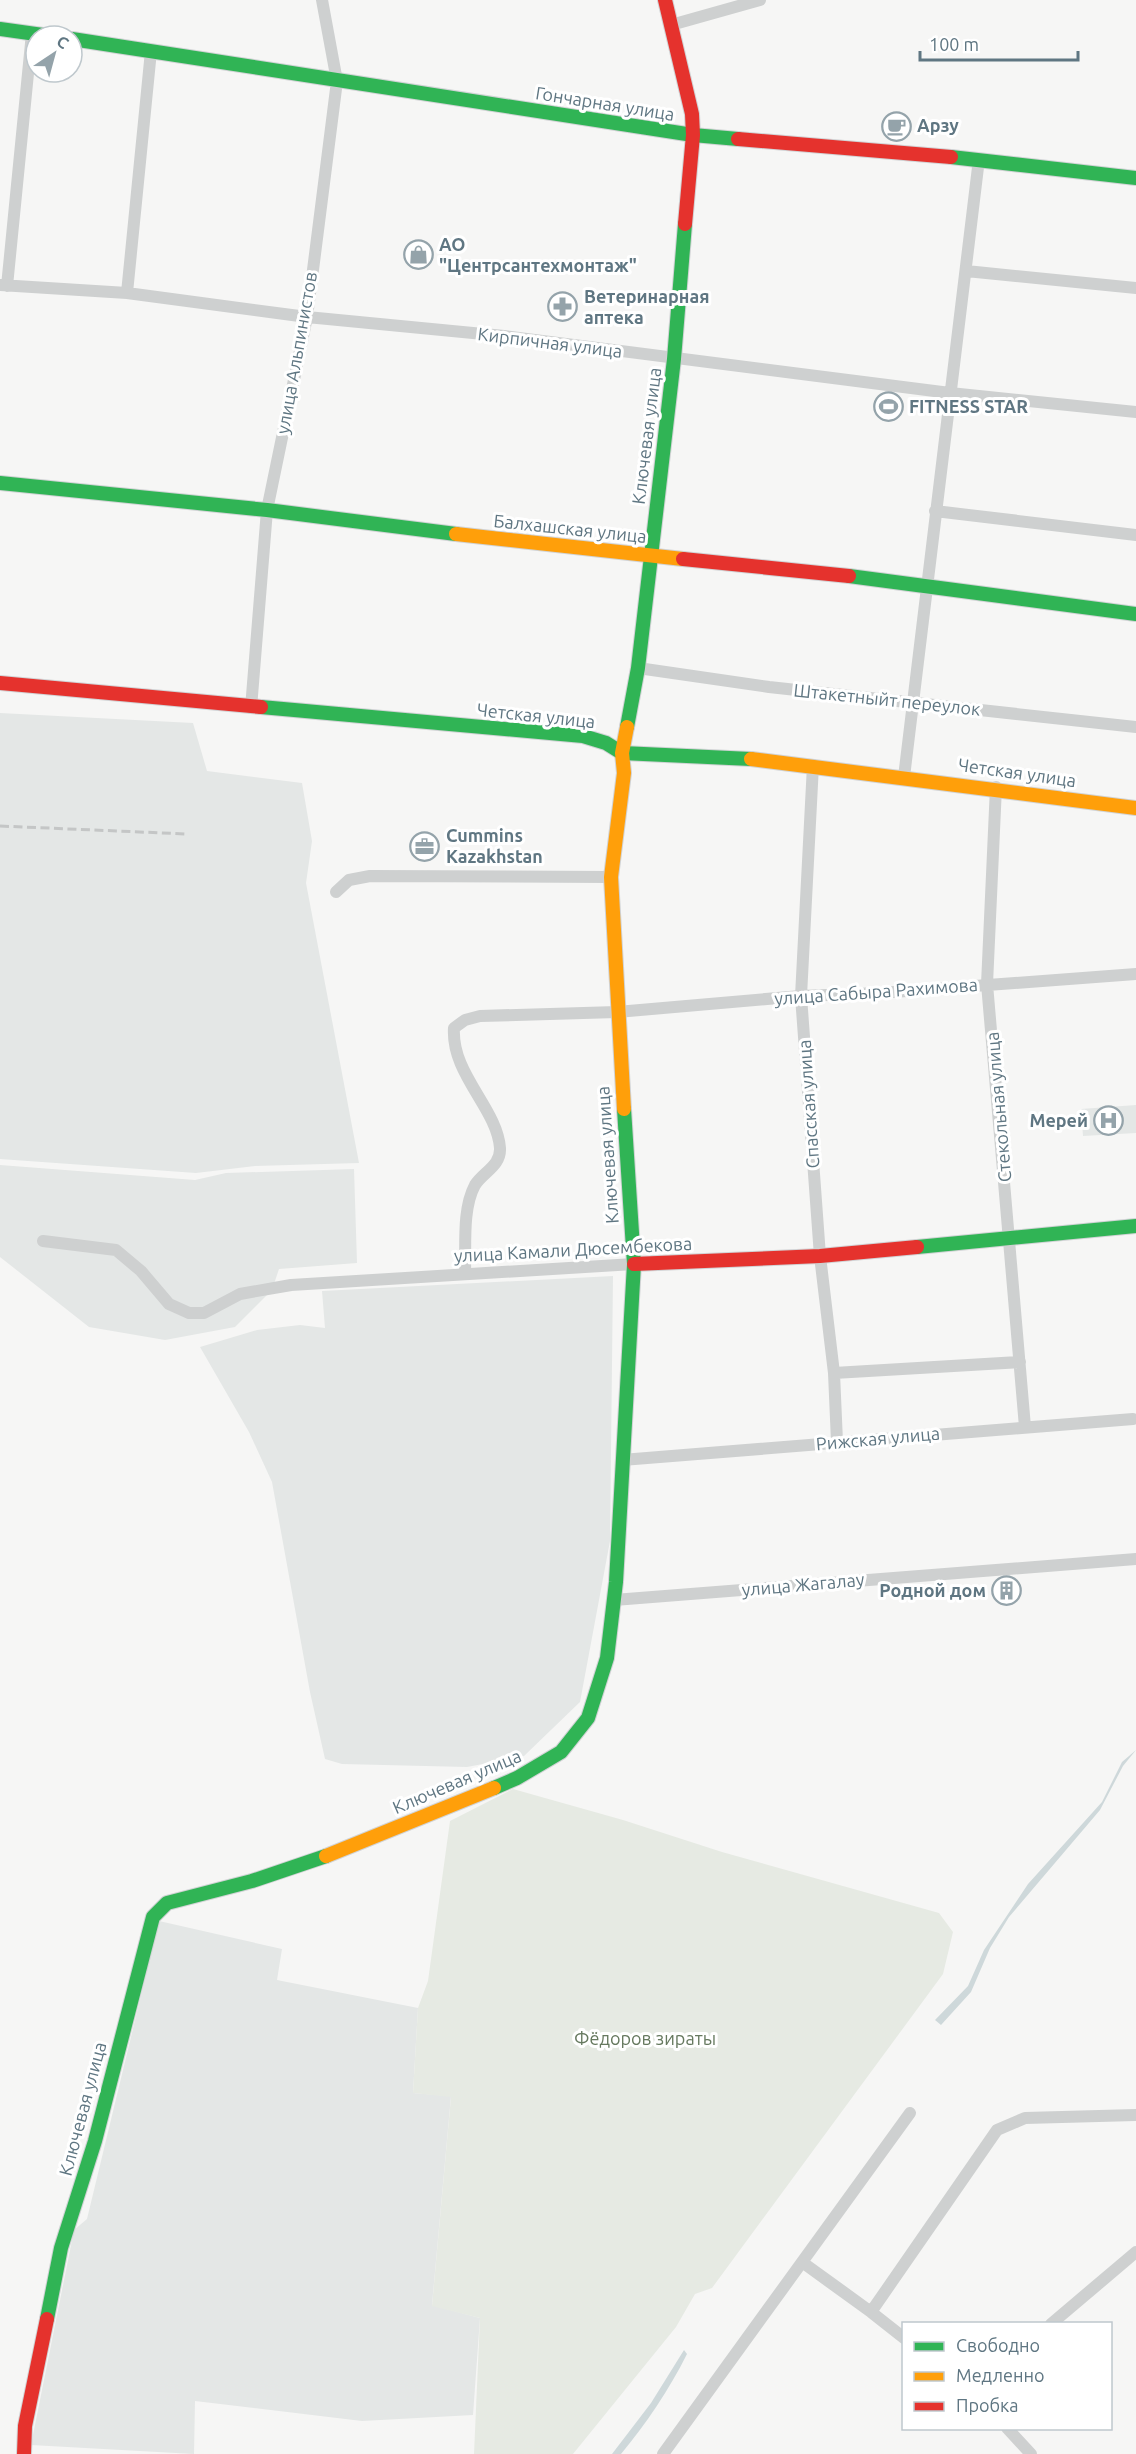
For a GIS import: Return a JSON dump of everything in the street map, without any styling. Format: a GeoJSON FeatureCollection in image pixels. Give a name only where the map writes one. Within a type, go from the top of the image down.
{"type":"FeatureCollection","features":[{"type":"Feature","properties":{"kind":"street","name":"улица Альпинистов"},"geometry":{"type":"LineString","coordinates":[[251,708],[267,510],[307,317],[337,81],[322,0]]}},
{"type":"Feature","properties":{"kind":"street","name":"Ключевая улица"},"geometry":{"type":"LineString","coordinates":[[24,2454],[25,2426],[61,2248],[95,2142],[153,1917],[167,1903],[252,1881],[348,1848],[517,1778],[561,1752],[588,1718],[607,1658],[614,1600],[634,1264],[617,1012],[611,877],[624,773],[622,753],[638,668],[674,359],[693,135],[692,114],[665,0]]}},
{"type":"Feature","properties":{"kind":"street"},"geometry":{"type":"LineString","coordinates":[[671,24],[760,0]]}},
{"type":"Feature","properties":{"kind":"street"},"geometry":{"type":"LineString","coordinates":[[0,28],[24,32]]}},
{"type":"Feature","properties":{"kind":"street","name":"Гончарная улица"},"geometry":{"type":"LineString","coordinates":[[84,41],[693,135],[979,159],[1136,178]]}},
{"type":"Feature","properties":{"kind":"street"},"geometry":{"type":"LineString","coordinates":[[127,293],[151,51]]}},
{"type":"Feature","properties":{"kind":"street"},"geometry":{"type":"LineString","coordinates":[[3,286],[26,84]]}},
{"type":"Feature","properties":{"kind":"street"},"geometry":{"type":"LineString","coordinates":[[904,777],[915,702],[979,159]]}},
{"type":"Feature","properties":{"kind":"street"},"geometry":{"type":"LineString","coordinates":[[966,271],[1136,288]]}},
{"type":"Feature","properties":{"kind":"street","name":"Кирпичная улица"},"geometry":{"type":"LineString","coordinates":[[3,286],[127,293],[307,317],[504,336],[950,393],[1136,412]]}},
{"type":"Feature","properties":{"kind":"street","name":"Балхашская улица"},"geometry":{"type":"LineString","coordinates":[[0,483],[267,510],[453,535],[927,585],[987,596],[1136,614]]}},
{"type":"Feature","properties":{"kind":"street"},"geometry":{"type":"LineString","coordinates":[[936,511],[1136,535]]}},
{"type":"Feature","properties":{"kind":"street","name":"Штакетныйт переулок"},"geometry":{"type":"LineString","coordinates":[[638,668],[769,687],[1136,727]]}},
{"type":"Feature","properties":{"kind":"street","name":"Четская улица"},"geometry":{"type":"LineString","coordinates":[[0,683],[251,708],[583,736],[606,742],[622,753],[711,755],[813,765],[996,787],[1136,808]]}},
{"type":"Feature","properties":{"kind":"street","name":"Спасская улица"},"geometry":{"type":"LineString","coordinates":[[813,765],[801,996],[820,1256],[834,1373],[837,1442]]}},
{"type":"Feature","properties":{"kind":"street","name":"Стекольная улица"},"geometry":{"type":"LineString","coordinates":[[996,787],[987,984],[1025,1427]]}},
{"type":"Feature","properties":{"kind":"street"},"geometry":{"type":"LineString","coordinates":[[336,892],[349,880],[370,876],[611,877]]}},
{"type":"Feature","properties":{"kind":"street","name":"улица Сабыра Рахимова"},"geometry":{"type":"LineString","coordinates":[[465,1273],[469,1206],[475,1185],[498,1160],[500,1148],[495,1132],[457,1057],[453,1042],[454,1028],[465,1020],[480,1016],[617,1012],[801,996],[1136,974]]}},
{"type":"Feature","properties":{"kind":"street","name":"улица Камали Дюсембекова"},"geometry":{"type":"LineString","coordinates":[[43,1241],[116,1250],[141,1271],[169,1304],[189,1313],[204,1313],[240,1294],[291,1285],[465,1273],[820,1256],[1136,1226]]}},
{"type":"Feature","properties":{"kind":"street"},"geometry":{"type":"LineString","coordinates":[[834,1373],[1020,1362]]}},
{"type":"Feature","properties":{"kind":"street","name":"Рижская улица"},"geometry":{"type":"LineString","coordinates":[[622,1460],[1133,1419]]}},
{"type":"Feature","properties":{"kind":"street","name":"улица Жагалау"},"geometry":{"type":"LineString","coordinates":[[614,1600],[1136,1559]]}},
{"type":"Feature","properties":{"kind":"street"},"geometry":{"type":"LineString","coordinates":[[663,2454],[910,2113]]}},
{"type":"Feature","properties":{"kind":"street"},"geometry":{"type":"LineString","coordinates":[[871,2312],[997,2130],[1025,2118],[1136,2115]]}},
{"type":"Feature","properties":{"kind":"street"},"geometry":{"type":"LineString","coordinates":[[1053,2322],[1136,2252]]}},
{"type":"Feature","properties":{"kind":"street"},"geometry":{"type":"LineString","coordinates":[[802,2262],[902,2337]]}},
{"type":"Feature","properties":{"kind":"street"},"geometry":{"type":"LineString","coordinates":[[1009,2430],[1031,2454]]}},
{"type":"Feature","properties":{"kind":"shaded area"},"geometry":{"type":"Polygon","coordinates":[[[0,713],[193,723],[207,771],[302,783],[312,841],[306,883],[359,1163],[255,1166],[196,1173],[0,1159],[0,713]]]}},
{"type":"Feature","properties":{"kind":"shaded area","name":"Мерей"},"geometry":{"type":"Polygon","coordinates":[[[1136,1105],[1136,1133],[1083,1136],[1081,1109],[1136,1105]]]}},
{"type":"Feature","properties":{"kind":"shaded area"},"geometry":{"type":"Polygon","coordinates":[[[0,1165],[195,1180],[226,1173],[354,1169],[357,1263],[279,1269],[272,1290],[235,1327],[165,1340],[89,1327],[0,1257],[0,1165]]]}},
{"type":"Feature","properties":{"kind":"shaded area"},"geometry":{"type":"Polygon","coordinates":[[[613,1276],[610,1541],[580,1702],[524,1756],[467,1767],[342,1764],[325,1759],[310,1692],[272,1482],[249,1432],[200,1347],[257,1330],[300,1325],[325,1328],[322,1291],[613,1276]]]}},
{"type":"Feature","properties":{"kind":"shaded area"},"geometry":{"type":"Polygon","coordinates":[[[1136,1750],[1123,1766],[1100,1810],[1009,1917],[990,1948],[971,1992],[941,2025],[935,2020],[968,1986],[984,1950],[1028,1884],[1102,1802],[1122,1762],[1136,1750]]]}},
{"type":"Feature","properties":{"kind":"shaded area"},"geometry":{"type":"Polygon","coordinates":[[[159,1921],[282,1949],[277,1980],[418,2008],[413,2093],[451,2096],[432,2305],[480,2318],[473,2415],[362,2421],[195,2401],[194,2454],[31,2445],[74,2230],[87,2219],[159,1921]]]}},
{"type":"Feature","properties":{"kind":"shaded area"},"geometry":{"type":"Polygon","coordinates":[[[684,2350],[687,2354],[648,2419],[621,2454],[612,2454],[651,2403],[684,2350]]]}},
{"type":"Feature","properties":{"kind":"green space","name":"Фёдоров зираты"},"geometry":{"type":"Polygon","coordinates":[[[513,1789],[623,1820],[722,1852],[939,1913],[953,1932],[943,1974],[712,2288],[695,2294],[676,2327],[573,2454],[474,2454],[480,2318],[432,2306],[451,2097],[413,2093],[418,2008],[428,1981],[450,1821],[513,1789]]]}},
{"type":"Feature","properties":{"kind":"railway"},"geometry":{"type":"LineString","coordinates":[[0,826],[187,834]]}},
{"type":"Feature","properties":{"kind":"traffic: fast"},"geometry":{"type":"LineString","coordinates":[[0,29],[24,32]]}},
{"type":"Feature","properties":{"kind":"traffic: fast"},"geometry":{"type":"LineString","coordinates":[[84,41],[693,135],[738,139]]}},
{"type":"Feature","properties":{"kind":"traffic: fast"},"geometry":{"type":"LineString","coordinates":[[951,157],[1136,178]]}},
{"type":"Feature","properties":{"kind":"traffic: fast"},"geometry":{"type":"LineString","coordinates":[[627,727],[638,668],[674,359],[685,224]]}},
{"type":"Feature","properties":{"kind":"traffic: fast"},"geometry":{"type":"LineString","coordinates":[[0,483],[267,510],[456,534]]}},
{"type":"Feature","properties":{"kind":"traffic: fast"},"geometry":{"type":"LineString","coordinates":[[849,576],[1136,614]]}},
{"type":"Feature","properties":{"kind":"traffic: fast"},"geometry":{"type":"LineString","coordinates":[[261,707],[583,736],[606,743],[622,753],[751,759]]}},
{"type":"Feature","properties":{"kind":"traffic: fast"},"geometry":{"type":"LineString","coordinates":[[494,1788],[517,1778],[561,1752],[588,1718],[607,1658],[616,1582],[634,1264],[624,1109]]}},
{"type":"Feature","properties":{"kind":"traffic: fast"},"geometry":{"type":"LineString","coordinates":[[917,1247],[1136,1226]]}},
{"type":"Feature","properties":{"kind":"traffic: fast"},"geometry":{"type":"LineString","coordinates":[[47,2319],[61,2248],[95,2141],[153,1917],[167,1903],[252,1881],[326,1856]]}},
{"type":"Feature","properties":{"kind":"traffic: slow"},"geometry":{"type":"LineString","coordinates":[[456,534],[683,559]]}},
{"type":"Feature","properties":{"kind":"traffic: slow"},"geometry":{"type":"LineString","coordinates":[[624,1109],[611,877],[624,773],[622,753],[627,727]]}},
{"type":"Feature","properties":{"kind":"traffic: slow"},"geometry":{"type":"LineString","coordinates":[[751,759],[1136,808]]}},
{"type":"Feature","properties":{"kind":"traffic: slow"},"geometry":{"type":"LineString","coordinates":[[326,1856],[494,1788]]}},
{"type":"Feature","properties":{"kind":"traffic: jam"},"geometry":{"type":"LineString","coordinates":[[665,0],[692,114],[693,135],[685,224]]}},
{"type":"Feature","properties":{"kind":"traffic: jam"},"geometry":{"type":"LineString","coordinates":[[738,139],[951,157]]}},
{"type":"Feature","properties":{"kind":"traffic: jam"},"geometry":{"type":"LineString","coordinates":[[683,559],[849,576]]}},
{"type":"Feature","properties":{"kind":"traffic: jam"},"geometry":{"type":"LineString","coordinates":[[0,683],[261,707]]}},
{"type":"Feature","properties":{"kind":"traffic: jam"},"geometry":{"type":"LineString","coordinates":[[634,1264],[820,1256],[917,1247]]}},
{"type":"Feature","properties":{"kind":"traffic: jam"},"geometry":{"type":"LineString","coordinates":[[24,2454],[25,2426],[47,2319]]}},
{"type":"Feature","properties":{"kind":"place","name":"Арзу"},"geometry":{"type":"Point","coordinates":[896,126]}},
{"type":"Feature","properties":{"kind":"place","name":"АО \"Центрсантехмонтаж\""},"geometry":{"type":"Point","coordinates":[418,255]}},
{"type":"Feature","properties":{"kind":"place","name":"Ветеринарная аптека"},"geometry":{"type":"Point","coordinates":[563,307]}},
{"type":"Feature","properties":{"kind":"place","name":"FITNESS STAR"},"geometry":{"type":"Point","coordinates":[888,407]}},
{"type":"Feature","properties":{"kind":"place","name":"Cummins Kazakhstan"},"geometry":{"type":"Point","coordinates":[425,846]}},
{"type":"Feature","properties":{"kind":"place","name":"Мерей"},"geometry":{"type":"Point","coordinates":[1109,1121]}},
{"type":"Feature","properties":{"kind":"place","name":"Родной дом"},"geometry":{"type":"Point","coordinates":[1007,1591]}}]}
